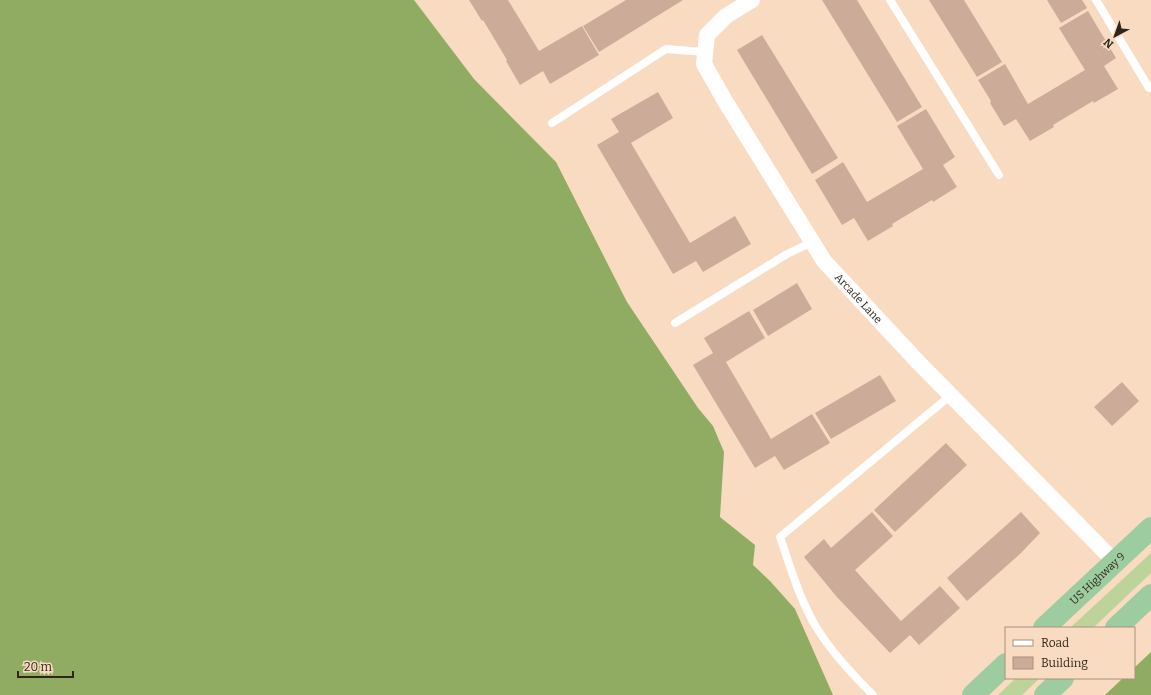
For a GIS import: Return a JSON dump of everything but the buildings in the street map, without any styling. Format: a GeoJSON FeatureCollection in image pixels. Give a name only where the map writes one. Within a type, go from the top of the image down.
{"type":"FeatureCollection","features":[{"type":"Feature","properties":{"kind":"highway","name":"US Highway 9"},"geometry":{"type":"LineString","coordinates":[[1045,627],[1151,528]]}},
{"type":"Feature","properties":{"kind":"highway"},"geometry":{"type":"LineString","coordinates":[[1117,627],[1151,595]]}},
{"type":"Feature","properties":{"kind":"highway"},"geometry":{"type":"LineString","coordinates":[[973,695],[1005,665]]}},
{"type":"Feature","properties":{"kind":"highway"},"geometry":{"type":"LineString","coordinates":[[1045,695],[1062,679]]}},
{"type":"Feature","properties":{"kind":"street","name":"Arcade Lane"},"geometry":{"type":"LineString","coordinates":[[752,0],[726,16],[707,35],[704,64],[725,101],[824,261],[951,395],[1115,562]]}},
{"type":"Feature","properties":{"kind":"lane"},"geometry":{"type":"LineString","coordinates":[[890,0],[1000,175]]}},
{"type":"Feature","properties":{"kind":"lane"},"geometry":{"type":"LineString","coordinates":[[1096,0],[1149,88],[1151,87]]}},
{"type":"Feature","properties":{"kind":"lane"},"geometry":{"type":"LineString","coordinates":[[552,123],[666,49],[705,52]]}},
{"type":"Feature","properties":{"kind":"lane"},"geometry":{"type":"LineString","coordinates":[[675,323],[787,254],[812,242]]}},
{"type":"Feature","properties":{"kind":"lane"},"geometry":{"type":"LineString","coordinates":[[873,695],[844,666],[818,630],[799,594],[780,537],[951,395]]}},
{"type":"Feature","properties":{"kind":"green space"},"geometry":{"type":"Polygon","coordinates":[[[0,0],[414,0],[474,79],[556,162],[627,302],[698,408],[713,426],[724,452],[720,517],[755,545],[753,565],[770,581],[795,609],[833,695],[0,695],[0,0]]]}},
{"type":"Feature","properties":{"kind":"green space"},"geometry":{"type":"Polygon","coordinates":[[[1151,553],[1151,573],[1094,627],[1071,627],[1151,553]]]}},
{"type":"Feature","properties":{"kind":"green space"},"geometry":{"type":"Polygon","coordinates":[[[1151,652],[1151,695],[1105,695],[1122,679],[1135,679],[1135,667],[1151,652]]]}},
{"type":"Feature","properties":{"kind":"green space"},"geometry":{"type":"Polygon","coordinates":[[[1015,679],[1039,679],[1022,695],[998,695],[1015,679]]]}}]}
